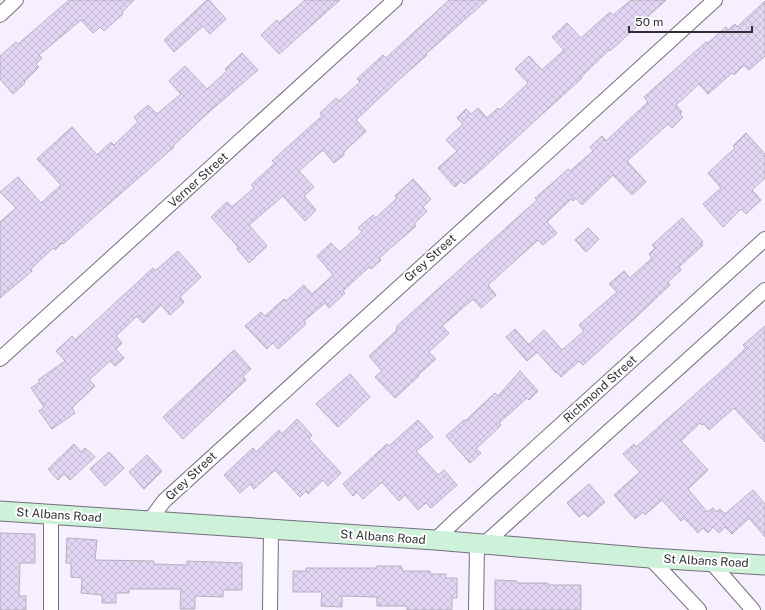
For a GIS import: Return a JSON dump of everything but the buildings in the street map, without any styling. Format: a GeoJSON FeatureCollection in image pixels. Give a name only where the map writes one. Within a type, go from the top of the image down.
{"type":"FeatureCollection","features":[{"type":"Feature","properties":{"kind":"street"},"geometry":{"type":"LineString","coordinates":[[0,14],[16,0]]}},
{"type":"Feature","properties":{"kind":"street","name":"Verner Street"},"geometry":{"type":"LineString","coordinates":[[0,359],[395,0]]}},
{"type":"Feature","properties":{"kind":"street","name":"Grey Street"},"geometry":{"type":"LineString","coordinates":[[150,520],[164,500],[715,0]]}},
{"type":"Feature","properties":{"kind":"street","name":"Richmond Street"},"geometry":{"type":"LineString","coordinates":[[435,540],[765,239]]}},
{"type":"Feature","properties":{"kind":"street"},"geometry":{"type":"LineString","coordinates":[[476,610],[480,545],[765,290]]}},
{"type":"Feature","properties":{"kind":"street","name":"St Albans Road"},"geometry":{"type":"LineString","coordinates":[[0,511],[435,540],[480,545],[650,558],[765,564]]}},
{"type":"Feature","properties":{"kind":"street"},"geometry":{"type":"LineString","coordinates":[[51,515],[51,610]]}},
{"type":"Feature","properties":{"kind":"street"},"geometry":{"type":"LineString","coordinates":[[270,610],[271,530]]}},
{"type":"Feature","properties":{"kind":"street"},"geometry":{"type":"LineString","coordinates":[[650,558],[699,610]]}},
{"type":"Feature","properties":{"kind":"street"},"geometry":{"type":"LineString","coordinates":[[710,561],[752,610]]}}]}
